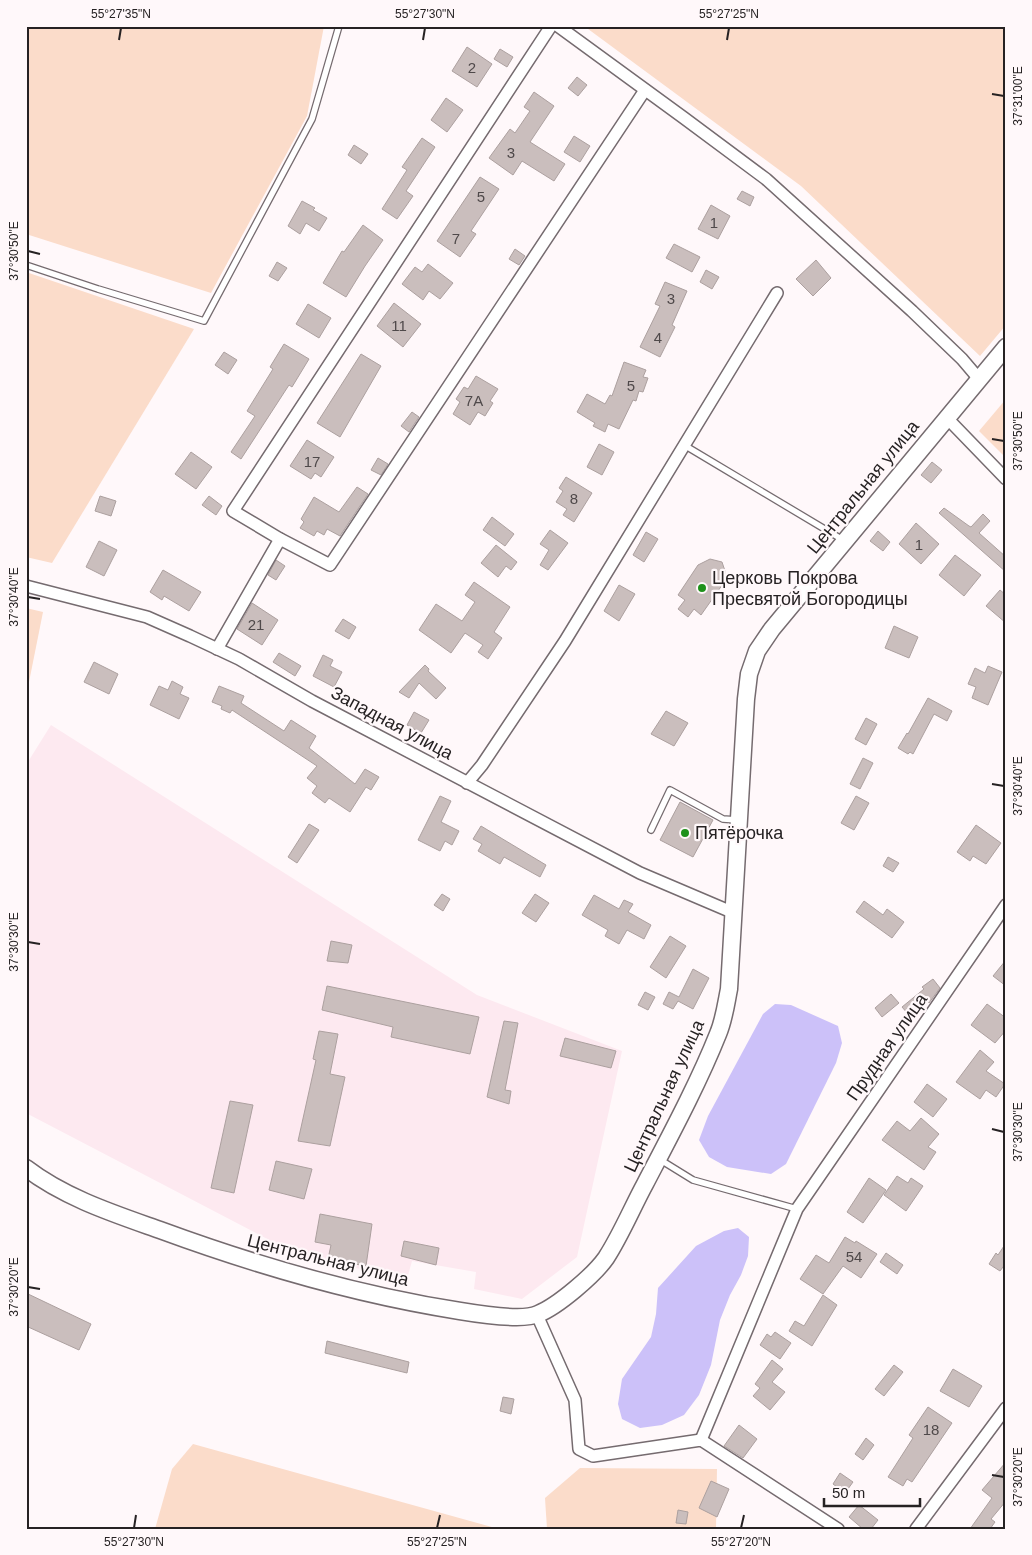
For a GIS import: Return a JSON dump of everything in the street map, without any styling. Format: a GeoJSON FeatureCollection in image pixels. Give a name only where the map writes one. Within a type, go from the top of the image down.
{"type":"FeatureCollection","features":[{"type":"Feature","properties":{"kind":"street"},"geometry":{"type":"LineString","coordinates":[[551,26],[233,511],[280,539],[330,565],[645,90]]}},
{"type":"Feature","properties":{"kind":"street"},"geometry":{"type":"LineString","coordinates":[[558,26],[766,179],[912,311],[962,359],[979,379]]}},
{"type":"Feature","properties":{"kind":"street"},"geometry":{"type":"LineString","coordinates":[[467,783],[482,765],[565,641],[777,293]]}},
{"type":"Feature","properties":{"kind":"street","name":"Центральная улица"},"geometry":{"type":"LineString","coordinates":[[26,1168],[65,1192],[116,1214],[225,1254],[322,1282],[444,1309],[496,1316],[537,1315],[570,1294],[605,1259],[674,1129],[719,1032],[729,989],[746,699],[749,674],[757,651],[772,629],[844,541],[1006,347]]}},
{"type":"Feature","properties":{"kind":"street"},"geometry":{"type":"LineString","coordinates":[[946,418],[1006,480]]}},
{"type":"Feature","properties":{"kind":"street"},"geometry":{"type":"LineString","coordinates":[[217,649],[280,539]]}},
{"type":"Feature","properties":{"kind":"street","name":"Западная улица"},"geometry":{"type":"LineString","coordinates":[[26,586],[147,617],[239,659],[312,701],[640,873],[734,913]]}},
{"type":"Feature","properties":{"kind":"street","name":"Прудная улица"},"geometry":{"type":"LineString","coordinates":[[701,1440],[797,1209],[1006,905]]}},
{"type":"Feature","properties":{"kind":"street"},"geometry":{"type":"LineString","coordinates":[[537,1315],[575,1400],[579,1449],[593,1456],[701,1440],[838,1529]]}},
{"type":"Feature","properties":{"kind":"street"},"geometry":{"type":"LineString","coordinates":[[916,1529],[1006,1408]]}},
{"type":"Feature","properties":{"kind":"lane"},"geometry":{"type":"LineString","coordinates":[[26,265],[204,321],[312,119],[339,26]]}},
{"type":"Feature","properties":{"kind":"lane"},"geometry":{"type":"LineString","coordinates":[[684,445],[844,541]]}},
{"type":"Feature","properties":{"kind":"lane"},"geometry":{"type":"LineString","coordinates":[[650,830],[670,790],[723,819],[739,821]]}},
{"type":"Feature","properties":{"kind":"lane"},"geometry":{"type":"LineString","coordinates":[[658,1159],[693,1180],[797,1209]]}},
{"type":"Feature","properties":{"kind":"shaded area"},"geometry":{"type":"Polygon","coordinates":[[[26,26],[324,26],[307,116],[211,293],[26,234],[26,26]]]}},
{"type":"Feature","properties":{"kind":"shaded area"},"geometry":{"type":"Polygon","coordinates":[[[584,26],[1006,26],[1006,325],[980,356],[801,186],[584,26]]]}},
{"type":"Feature","properties":{"kind":"shaded area"},"geometry":{"type":"Polygon","coordinates":[[[26,272],[194,329],[52,563],[26,557],[26,272]]]}},
{"type":"Feature","properties":{"kind":"shaded area"},"geometry":{"type":"Polygon","coordinates":[[[1006,399],[1006,458],[979,431],[1006,399]]]}},
{"type":"Feature","properties":{"kind":"shaded area"},"geometry":{"type":"Polygon","coordinates":[[[26,608],[43,612],[26,697],[26,608]]]}},
{"type":"Feature","properties":{"kind":"shaded area"},"geometry":{"type":"Polygon","coordinates":[[[51,725],[477,995],[622,1051],[577,1257],[522,1299],[474,1289],[476,1272],[412,1261],[407,1279],[300,1256],[26,1113],[26,765],[51,725]]]}},
{"type":"Feature","properties":{"kind":"shaded area"},"geometry":{"type":"Polygon","coordinates":[[[775,1004],[791,1005],[838,1026],[842,1043],[836,1063],[786,1164],[771,1174],[727,1167],[709,1157],[699,1140],[708,1116],[763,1014],[775,1004]]]}},
{"type":"Feature","properties":{"kind":"shaded area"},"geometry":{"type":"Polygon","coordinates":[[[738,1228],[749,1237],[748,1256],[720,1320],[711,1365],[699,1395],[684,1415],[662,1425],[640,1428],[622,1419],[618,1404],[622,1379],[651,1337],[656,1314],[658,1288],[696,1246],[724,1231],[738,1228]]]}},
{"type":"Feature","properties":{"kind":"shaded area"},"geometry":{"type":"Polygon","coordinates":[[[193,1444],[499,1529],[155,1529],[172,1469],[193,1444]]]}},
{"type":"Feature","properties":{"kind":"shaded area"},"geometry":{"type":"Polygon","coordinates":[[[580,1468],[717,1469],[716,1529],[547,1529],[545,1498],[580,1468]]]}},
{"type":"Feature","properties":{"kind":"building"},"geometry":{"type":"Polygon","coordinates":[[[467,47],[492,64],[477,87],[452,71],[467,47]]]}},
{"type":"Feature","properties":{"kind":"building"},"geometry":{"type":"Polygon","coordinates":[[[500,49],[513,57],[507,67],[494,59],[500,49]]]}},
{"type":"Feature","properties":{"kind":"building"},"geometry":{"type":"Polygon","coordinates":[[[577,77],[587,85],[578,96],[568,88],[577,77]]]}},
{"type":"Feature","properties":{"kind":"building"},"geometry":{"type":"Polygon","coordinates":[[[534,92],[554,106],[530,142],[565,164],[554,181],[522,161],[513,175],[489,158],[510,129],[515,133],[530,111],[524,107],[534,92]]]}},
{"type":"Feature","properties":{"kind":"building"},"geometry":{"type":"Polygon","coordinates":[[[446,98],[463,110],[447,132],[431,120],[446,98]]]}},
{"type":"Feature","properties":{"kind":"building"},"geometry":{"type":"Polygon","coordinates":[[[574,136],[590,146],[580,162],[564,152],[574,136]]]}},
{"type":"Feature","properties":{"kind":"building"},"geometry":{"type":"Polygon","coordinates":[[[422,138],[435,147],[406,191],[413,196],[397,219],[382,209],[407,170],[402,167],[422,138]]]}},
{"type":"Feature","properties":{"kind":"building"},"geometry":{"type":"Polygon","coordinates":[[[354,145],[368,154],[361,164],[348,155],[354,145]]]}},
{"type":"Feature","properties":{"kind":"building"},"geometry":{"type":"Polygon","coordinates":[[[480,177],[499,189],[471,231],[476,234],[460,257],[437,241],[480,177]]]}},
{"type":"Feature","properties":{"kind":"building"},"geometry":{"type":"Polygon","coordinates":[[[742,191],[754,197],[750,206],[737,199],[742,191]]]}},
{"type":"Feature","properties":{"kind":"building"},"geometry":{"type":"Polygon","coordinates":[[[302,201],[315,208],[313,210],[327,218],[319,231],[306,223],[300,234],[288,226],[302,201]]]}},
{"type":"Feature","properties":{"kind":"building"},"geometry":{"type":"Polygon","coordinates":[[[711,205],[730,216],[718,239],[698,229],[711,205]]]}},
{"type":"Feature","properties":{"kind":"building"},"geometry":{"type":"Polygon","coordinates":[[[363,225],[383,240],[346,297],[323,283],[342,251],[344,252],[363,225]]]}},
{"type":"Feature","properties":{"kind":"building"},"geometry":{"type":"Polygon","coordinates":[[[674,244],[700,257],[692,272],[666,258],[674,244]]]}},
{"type":"Feature","properties":{"kind":"building"},"geometry":{"type":"Polygon","coordinates":[[[515,249],[525,256],[519,265],[509,259],[515,249]]]}},
{"type":"Feature","properties":{"kind":"building"},"geometry":{"type":"Polygon","coordinates":[[[816,260],[831,278],[813,296],[796,279],[816,260]]]}},
{"type":"Feature","properties":{"kind":"building"},"geometry":{"type":"Polygon","coordinates":[[[277,262],[287,268],[278,281],[269,276],[277,262]]]}},
{"type":"Feature","properties":{"kind":"building"},"geometry":{"type":"Polygon","coordinates":[[[428,264],[453,283],[440,299],[429,291],[423,300],[402,284],[415,267],[422,272],[428,264]]]}},
{"type":"Feature","properties":{"kind":"building"},"geometry":{"type":"Polygon","coordinates":[[[706,270],[719,277],[712,289],[700,282],[706,270]]]}},
{"type":"Feature","properties":{"kind":"building"},"geometry":{"type":"Polygon","coordinates":[[[665,282],[687,291],[672,325],[675,327],[660,357],[640,347],[660,306],[655,304],[665,282]]]}},
{"type":"Feature","properties":{"kind":"building"},"geometry":{"type":"Polygon","coordinates":[[[394,303],[421,324],[403,347],[377,326],[394,303]]]}},
{"type":"Feature","properties":{"kind":"building"},"geometry":{"type":"Polygon","coordinates":[[[308,304],[331,318],[319,338],[296,324],[308,304]]]}},
{"type":"Feature","properties":{"kind":"building"},"geometry":{"type":"Polygon","coordinates":[[[284,344],[309,359],[292,387],[289,385],[241,459],[231,452],[255,416],[247,411],[273,369],[270,367],[284,344]]]}},
{"type":"Feature","properties":{"kind":"building"},"geometry":{"type":"Polygon","coordinates":[[[224,352],[237,360],[228,374],[215,365],[224,352]]]}},
{"type":"Feature","properties":{"kind":"building"},"geometry":{"type":"Polygon","coordinates":[[[361,354],[381,366],[340,437],[317,423],[361,354]]]}},
{"type":"Feature","properties":{"kind":"building"},"geometry":{"type":"Polygon","coordinates":[[[624,362],[646,370],[643,377],[648,378],[643,392],[639,391],[636,401],[633,400],[619,429],[608,424],[605,432],[593,426],[595,423],[577,412],[587,394],[605,404],[610,395],[612,396],[624,362]]]}},
{"type":"Feature","properties":{"kind":"building"},"geometry":{"type":"Polygon","coordinates":[[[476,376],[498,389],[490,401],[493,403],[485,416],[478,412],[470,425],[453,414],[460,402],[456,399],[464,387],[468,389],[476,376]]]}},
{"type":"Feature","properties":{"kind":"building"},"geometry":{"type":"Polygon","coordinates":[[[412,412],[419,417],[409,432],[401,426],[412,412]]]}},
{"type":"Feature","properties":{"kind":"building"},"geometry":{"type":"Polygon","coordinates":[[[307,440],[334,457],[321,477],[315,473],[311,479],[290,466],[307,440]]]}},
{"type":"Feature","properties":{"kind":"building"},"geometry":{"type":"Polygon","coordinates":[[[599,444],[614,452],[602,475],[587,467],[599,444]]]}},
{"type":"Feature","properties":{"kind":"building"},"geometry":{"type":"Polygon","coordinates":[[[191,452],[212,467],[196,489],[175,474],[191,452]]]}},
{"type":"Feature","properties":{"kind":"building"},"geometry":{"type":"Polygon","coordinates":[[[378,458],[388,464],[381,475],[371,470],[378,458]]]}},
{"type":"Feature","properties":{"kind":"building"},"geometry":{"type":"Polygon","coordinates":[[[932,462],[942,470],[931,483],[921,475],[932,462]]]}},
{"type":"Feature","properties":{"kind":"building"},"geometry":{"type":"Polygon","coordinates":[[[566,477],[592,493],[574,522],[563,515],[567,509],[556,502],[563,491],[559,488],[566,477]]]}},
{"type":"Feature","properties":{"kind":"building"},"geometry":{"type":"Polygon","coordinates":[[[357,487],[368,494],[340,536],[327,529],[324,535],[317,531],[314,536],[300,528],[304,522],[301,519],[314,497],[339,512],[357,487]]]}},
{"type":"Feature","properties":{"kind":"building"},"geometry":{"type":"Polygon","coordinates":[[[100,496],[116,501],[111,516],[95,511],[100,496]]]}},
{"type":"Feature","properties":{"kind":"building"},"geometry":{"type":"Polygon","coordinates":[[[209,496],[222,506],[216,515],[202,505],[209,496]]]}},
{"type":"Feature","properties":{"kind":"building"},"geometry":{"type":"Polygon","coordinates":[[[944,508],[971,527],[983,514],[990,521],[979,533],[1006,557],[1006,572],[939,513],[944,508]]]}},
{"type":"Feature","properties":{"kind":"building"},"geometry":{"type":"Polygon","coordinates":[[[492,517],[514,534],[505,546],[483,530],[492,517]]]}},
{"type":"Feature","properties":{"kind":"building"},"geometry":{"type":"Polygon","coordinates":[[[916,523],[939,544],[921,564],[899,544],[916,523]]]}},
{"type":"Feature","properties":{"kind":"building"},"geometry":{"type":"Polygon","coordinates":[[[550,530],[568,543],[548,570],[540,565],[549,550],[540,544],[550,530]]]}},
{"type":"Feature","properties":{"kind":"building"},"geometry":{"type":"Polygon","coordinates":[[[878,531],[890,542],[883,551],[870,541],[878,531]]]}},
{"type":"Feature","properties":{"kind":"building"},"geometry":{"type":"Polygon","coordinates":[[[646,532],[658,539],[644,562],[633,555],[646,532]]]}},
{"type":"Feature","properties":{"kind":"building"},"geometry":{"type":"Polygon","coordinates":[[[99,541],[117,550],[104,576],[86,567],[99,541]]]}},
{"type":"Feature","properties":{"kind":"building"},"geometry":{"type":"Polygon","coordinates":[[[496,545],[517,562],[511,570],[506,566],[498,577],[481,563],[496,545]]]}},
{"type":"Feature","properties":{"kind":"building"},"geometry":{"type":"Polygon","coordinates":[[[955,555],[981,575],[964,596],[939,575],[955,555]]]}},
{"type":"Feature","properties":{"kind":"building","name":"Церковь Покрова Пресвятой Богородицы"},"geometry":{"type":"Polygon","coordinates":[[[710,559],[722,562],[725,571],[725,581],[701,615],[694,609],[688,617],[678,609],[685,600],[678,595],[698,565],[710,559]]]}},
{"type":"Feature","properties":{"kind":"building"},"geometry":{"type":"Polygon","coordinates":[[[276,560],[285,566],[276,580],[268,575],[276,560]]]}},
{"type":"Feature","properties":{"kind":"building"},"geometry":{"type":"Polygon","coordinates":[[[163,570],[201,592],[189,611],[164,596],[162,600],[150,592],[163,570]]]}},
{"type":"Feature","properties":{"kind":"building"},"geometry":{"type":"Polygon","coordinates":[[[474,582],[510,607],[494,632],[502,638],[488,659],[478,652],[483,645],[465,633],[451,653],[419,630],[436,604],[462,621],[475,602],[465,595],[474,582]]]}},
{"type":"Feature","properties":{"kind":"building"},"geometry":{"type":"Polygon","coordinates":[[[619,585],[635,594],[619,621],[604,611],[619,585]]]}},
{"type":"Feature","properties":{"kind":"building"},"geometry":{"type":"Polygon","coordinates":[[[1000,590],[1006,595],[1006,623],[986,606],[1000,590]]]}},
{"type":"Feature","properties":{"kind":"building"},"geometry":{"type":"Polygon","coordinates":[[[252,603],[278,620],[262,645],[237,629],[252,603]]]}},
{"type":"Feature","properties":{"kind":"building"},"geometry":{"type":"Polygon","coordinates":[[[343,619],[356,627],[349,639],[335,631],[343,619]]]}},
{"type":"Feature","properties":{"kind":"building"},"geometry":{"type":"Polygon","coordinates":[[[894,626],[918,637],[909,658],[885,648],[894,626]]]}},
{"type":"Feature","properties":{"kind":"building"},"geometry":{"type":"Polygon","coordinates":[[[279,653],[301,666],[295,676],[273,662],[279,653]]]}},
{"type":"Feature","properties":{"kind":"building"},"geometry":{"type":"Polygon","coordinates":[[[323,655],[333,660],[330,666],[342,672],[334,687],[313,676],[323,655]]]}},
{"type":"Feature","properties":{"kind":"building"},"geometry":{"type":"Polygon","coordinates":[[[94,662],[118,674],[109,694],[84,682],[94,662]]]}},
{"type":"Feature","properties":{"kind":"building"},"geometry":{"type":"Polygon","coordinates":[[[425,665],[429,669],[428,671],[446,688],[436,699],[419,683],[409,698],[399,692],[425,665]]]}},
{"type":"Feature","properties":{"kind":"building"},"geometry":{"type":"Polygon","coordinates":[[[988,666],[1002,672],[988,705],[972,698],[976,687],[968,684],[975,668],[985,673],[988,666]]]}},
{"type":"Feature","properties":{"kind":"building"},"geometry":{"type":"Polygon","coordinates":[[[172,681],[183,687],[180,694],[189,698],[179,719],[150,705],[159,686],[168,690],[172,681]]]}},
{"type":"Feature","properties":{"kind":"building"},"geometry":{"type":"Polygon","coordinates":[[[219,686],[244,696],[241,703],[284,731],[291,720],[316,736],[309,748],[355,784],[365,769],[379,777],[371,790],[366,787],[350,812],[329,798],[325,803],[312,793],[317,786],[307,778],[317,766],[232,710],[230,713],[221,709],[222,706],[212,702],[219,686]]]}},
{"type":"Feature","properties":{"kind":"building"},"geometry":{"type":"Polygon","coordinates":[[[928,698],[952,711],[947,721],[934,714],[913,754],[910,752],[908,754],[898,748],[928,698]]]}},
{"type":"Feature","properties":{"kind":"building"},"geometry":{"type":"Polygon","coordinates":[[[666,711],[688,723],[674,746],[651,734],[666,711]]]}},
{"type":"Feature","properties":{"kind":"building"},"geometry":{"type":"Polygon","coordinates":[[[414,712],[429,720],[421,733],[407,725],[414,712]]]}},
{"type":"Feature","properties":{"kind":"building"},"geometry":{"type":"Polygon","coordinates":[[[866,718],[877,724],[866,745],[855,739],[866,718]]]}},
{"type":"Feature","properties":{"kind":"building"},"geometry":{"type":"Polygon","coordinates":[[[863,758],[873,763],[860,789],[850,784],[863,758]]]}},
{"type":"Feature","properties":{"kind":"building"},"geometry":{"type":"Polygon","coordinates":[[[440,796],[451,801],[441,822],[459,831],[452,845],[445,841],[440,851],[418,840],[440,796]]]}},
{"type":"Feature","properties":{"kind":"building"},"geometry":{"type":"Polygon","coordinates":[[[856,796],[869,803],[854,830],[841,823],[856,796]]]}},
{"type":"Feature","properties":{"kind":"building","name":"Пятёрочка"},"geometry":{"type":"Polygon","coordinates":[[[680,802],[713,820],[693,857],[660,840],[680,802]]]}},
{"type":"Feature","properties":{"kind":"building"},"geometry":{"type":"Polygon","coordinates":[[[309,824],[319,830],[297,863],[288,857],[309,824]]]}},
{"type":"Feature","properties":{"kind":"building"},"geometry":{"type":"Polygon","coordinates":[[[976,825],[1001,843],[986,864],[973,856],[970,861],[957,852],[976,825]]]}},
{"type":"Feature","properties":{"kind":"building"},"geometry":{"type":"Polygon","coordinates":[[[481,826],[546,865],[540,877],[504,857],[500,864],[478,851],[482,844],[473,839],[481,826]]]}},
{"type":"Feature","properties":{"kind":"building"},"geometry":{"type":"Polygon","coordinates":[[[888,857],[899,863],[893,872],[883,866],[888,857]]]}},
{"type":"Feature","properties":{"kind":"building"},"geometry":{"type":"Polygon","coordinates":[[[442,894],[450,899],[443,911],[434,905],[442,894]]]}},
{"type":"Feature","properties":{"kind":"building"},"geometry":{"type":"Polygon","coordinates":[[[535,894],[549,903],[536,922],[522,913],[535,894]]]}},
{"type":"Feature","properties":{"kind":"building"},"geometry":{"type":"Polygon","coordinates":[[[594,895],[619,909],[624,900],[633,904],[628,912],[651,925],[644,939],[627,930],[619,944],[605,936],[608,930],[582,915],[594,895]]]}},
{"type":"Feature","properties":{"kind":"building"},"geometry":{"type":"Polygon","coordinates":[[[864,901],[883,915],[887,909],[904,922],[892,938],[856,912],[864,901]]]}},
{"type":"Feature","properties":{"kind":"building"},"geometry":{"type":"Polygon","coordinates":[[[670,936],[686,946],[666,978],[650,967],[670,936]]]}},
{"type":"Feature","properties":{"kind":"building"},"geometry":{"type":"Polygon","coordinates":[[[331,941],[352,945],[348,963],[327,961],[331,941]]]}},
{"type":"Feature","properties":{"kind":"building"},"geometry":{"type":"Polygon","coordinates":[[[1006,960],[1006,986],[993,976],[1006,960]]]}},
{"type":"Feature","properties":{"kind":"building"},"geometry":{"type":"Polygon","coordinates":[[[693,969],[709,978],[693,1009],[678,1001],[673,1009],[663,1004],[669,992],[679,997],[693,969]]]}},
{"type":"Feature","properties":{"kind":"building"},"geometry":{"type":"Polygon","coordinates":[[[933,979],[940,988],[929,1003],[927,999],[908,1014],[902,1007],[933,979]]]}},
{"type":"Feature","properties":{"kind":"building"},"geometry":{"type":"Polygon","coordinates":[[[327,986],[479,1017],[470,1054],[391,1037],[393,1027],[322,1010],[327,986]]]}},
{"type":"Feature","properties":{"kind":"building"},"geometry":{"type":"Polygon","coordinates":[[[645,992],[655,997],[648,1010],[638,1005],[645,992]]]}},
{"type":"Feature","properties":{"kind":"building"},"geometry":{"type":"Polygon","coordinates":[[[891,994],[899,1003],[882,1017],[875,1008],[891,994]]]}},
{"type":"Feature","properties":{"kind":"building"},"geometry":{"type":"Polygon","coordinates":[[[987,1004],[1006,1018],[1006,1030],[995,1043],[971,1025],[987,1004]]]}},
{"type":"Feature","properties":{"kind":"building"},"geometry":{"type":"Polygon","coordinates":[[[504,1021],[518,1023],[505,1090],[511,1091],[509,1104],[487,1097],[504,1021]]]}},
{"type":"Feature","properties":{"kind":"building"},"geometry":{"type":"Polygon","coordinates":[[[319,1031],[338,1034],[330,1074],[345,1077],[330,1146],[298,1141],[316,1060],[313,1059],[319,1031]]]}},
{"type":"Feature","properties":{"kind":"building"},"geometry":{"type":"Polygon","coordinates":[[[565,1038],[616,1051],[611,1068],[560,1056],[565,1038]]]}},
{"type":"Feature","properties":{"kind":"building"},"geometry":{"type":"Polygon","coordinates":[[[980,1050],[994,1062],[986,1071],[1005,1084],[996,1097],[986,1090],[980,1099],[956,1082],[980,1050]]]}},
{"type":"Feature","properties":{"kind":"building"},"geometry":{"type":"Polygon","coordinates":[[[927,1084],[947,1099],[933,1117],[914,1102],[927,1084]]]}},
{"type":"Feature","properties":{"kind":"building"},"geometry":{"type":"Polygon","coordinates":[[[230,1101],[253,1105],[234,1193],[211,1188],[230,1101]]]}},
{"type":"Feature","properties":{"kind":"building"},"geometry":{"type":"Polygon","coordinates":[[[921,1118],[939,1134],[928,1147],[936,1152],[924,1170],[882,1140],[897,1121],[910,1131],[921,1118]]]}},
{"type":"Feature","properties":{"kind":"building"},"geometry":{"type":"Polygon","coordinates":[[[276,1161],[312,1169],[304,1199],[269,1190],[276,1161]]]}},
{"type":"Feature","properties":{"kind":"building"},"geometry":{"type":"Polygon","coordinates":[[[897,1176],[908,1183],[911,1178],[923,1186],[906,1211],[884,1195],[897,1176]]]}},
{"type":"Feature","properties":{"kind":"building"},"geometry":{"type":"Polygon","coordinates":[[[869,1178],[886,1190],[863,1223],[847,1212],[869,1178]]]}},
{"type":"Feature","properties":{"kind":"building"},"geometry":{"type":"Polygon","coordinates":[[[320,1214],[372,1224],[366,1266],[328,1259],[331,1245],[315,1242],[320,1214]]]}},
{"type":"Feature","properties":{"kind":"building"},"geometry":{"type":"Polygon","coordinates":[[[845,1237],[855,1243],[856,1241],[877,1254],[861,1278],[843,1266],[823,1294],[800,1279],[816,1255],[829,1263],[845,1237]]]}},
{"type":"Feature","properties":{"kind":"building"},"geometry":{"type":"Polygon","coordinates":[[[404,1241],[439,1248],[436,1265],[401,1256],[404,1241]]]}},
{"type":"Feature","properties":{"kind":"building"},"geometry":{"type":"Polygon","coordinates":[[[1006,1243],[1006,1263],[1000,1271],[989,1264],[1006,1243]]]}},
{"type":"Feature","properties":{"kind":"building"},"geometry":{"type":"Polygon","coordinates":[[[886,1253],[903,1265],[897,1274],[880,1262],[886,1253]]]}},
{"type":"Feature","properties":{"kind":"building"},"geometry":{"type":"Polygon","coordinates":[[[26,1293],[91,1324],[79,1350],[26,1326],[26,1293]]]}},
{"type":"Feature","properties":{"kind":"building"},"geometry":{"type":"Polygon","coordinates":[[[823,1295],[837,1305],[812,1346],[789,1331],[795,1321],[804,1326],[823,1295]]]}},
{"type":"Feature","properties":{"kind":"building"},"geometry":{"type":"Polygon","coordinates":[[[775,1332],[791,1343],[780,1359],[760,1345],[767,1334],[771,1337],[775,1332]]]}},
{"type":"Feature","properties":{"kind":"building"},"geometry":{"type":"Polygon","coordinates":[[[327,1341],[409,1362],[407,1373],[325,1353],[327,1341]]]}},
{"type":"Feature","properties":{"kind":"building"},"geometry":{"type":"Polygon","coordinates":[[[772,1360],[783,1369],[772,1382],[785,1392],[770,1410],[753,1396],[760,1388],[755,1384],[772,1360]]]}},
{"type":"Feature","properties":{"kind":"building"},"geometry":{"type":"Polygon","coordinates":[[[894,1365],[903,1372],[884,1396],[875,1389],[894,1365]]]}},
{"type":"Feature","properties":{"kind":"building"},"geometry":{"type":"Polygon","coordinates":[[[953,1369],[982,1386],[969,1407],[940,1391],[953,1369]]]}},
{"type":"Feature","properties":{"kind":"building"},"geometry":{"type":"Polygon","coordinates":[[[503,1397],[514,1399],[511,1414],[500,1411],[503,1397]]]}},
{"type":"Feature","properties":{"kind":"building"},"geometry":{"type":"Polygon","coordinates":[[[928,1407],[952,1423],[912,1482],[907,1479],[903,1486],[888,1477],[913,1438],[909,1435],[928,1407]]]}},
{"type":"Feature","properties":{"kind":"building"},"geometry":{"type":"Polygon","coordinates":[[[739,1425],[757,1439],[743,1458],[724,1446],[739,1425]]]}},
{"type":"Feature","properties":{"kind":"building"},"geometry":{"type":"Polygon","coordinates":[[[866,1438],[874,1445],[863,1460],[855,1454],[866,1438]]]}},
{"type":"Feature","properties":{"kind":"building"},"geometry":{"type":"Polygon","coordinates":[[[1006,1462],[1006,1501],[991,1519],[995,1522],[990,1529],[970,1529],[992,1498],[982,1490],[1006,1462]]]}},
{"type":"Feature","properties":{"kind":"building"},"geometry":{"type":"Polygon","coordinates":[[[840,1473],[853,1482],[845,1493],[833,1484],[840,1473]]]}},
{"type":"Feature","properties":{"kind":"building"},"geometry":{"type":"Polygon","coordinates":[[[711,1481],[729,1489],[717,1517],[699,1508],[711,1481]]]}},
{"type":"Feature","properties":{"kind":"building"},"geometry":{"type":"Polygon","coordinates":[[[859,1505],[878,1520],[871,1529],[863,1529],[849,1517],[859,1505]]]}},
{"type":"Feature","properties":{"kind":"building"},"geometry":{"type":"Polygon","coordinates":[[[678,1510],[688,1512],[686,1524],[676,1523],[678,1510]]]}},
{"type":"Feature","properties":{"kind":"place","name":"Церковь Покрова Пресвятой Богородицы"},"geometry":{"type":"Point","coordinates":[702,588]}},
{"type":"Feature","properties":{"kind":"place","name":"Пятёрочка"},"geometry":{"type":"Point","coordinates":[685,833]}}]}
